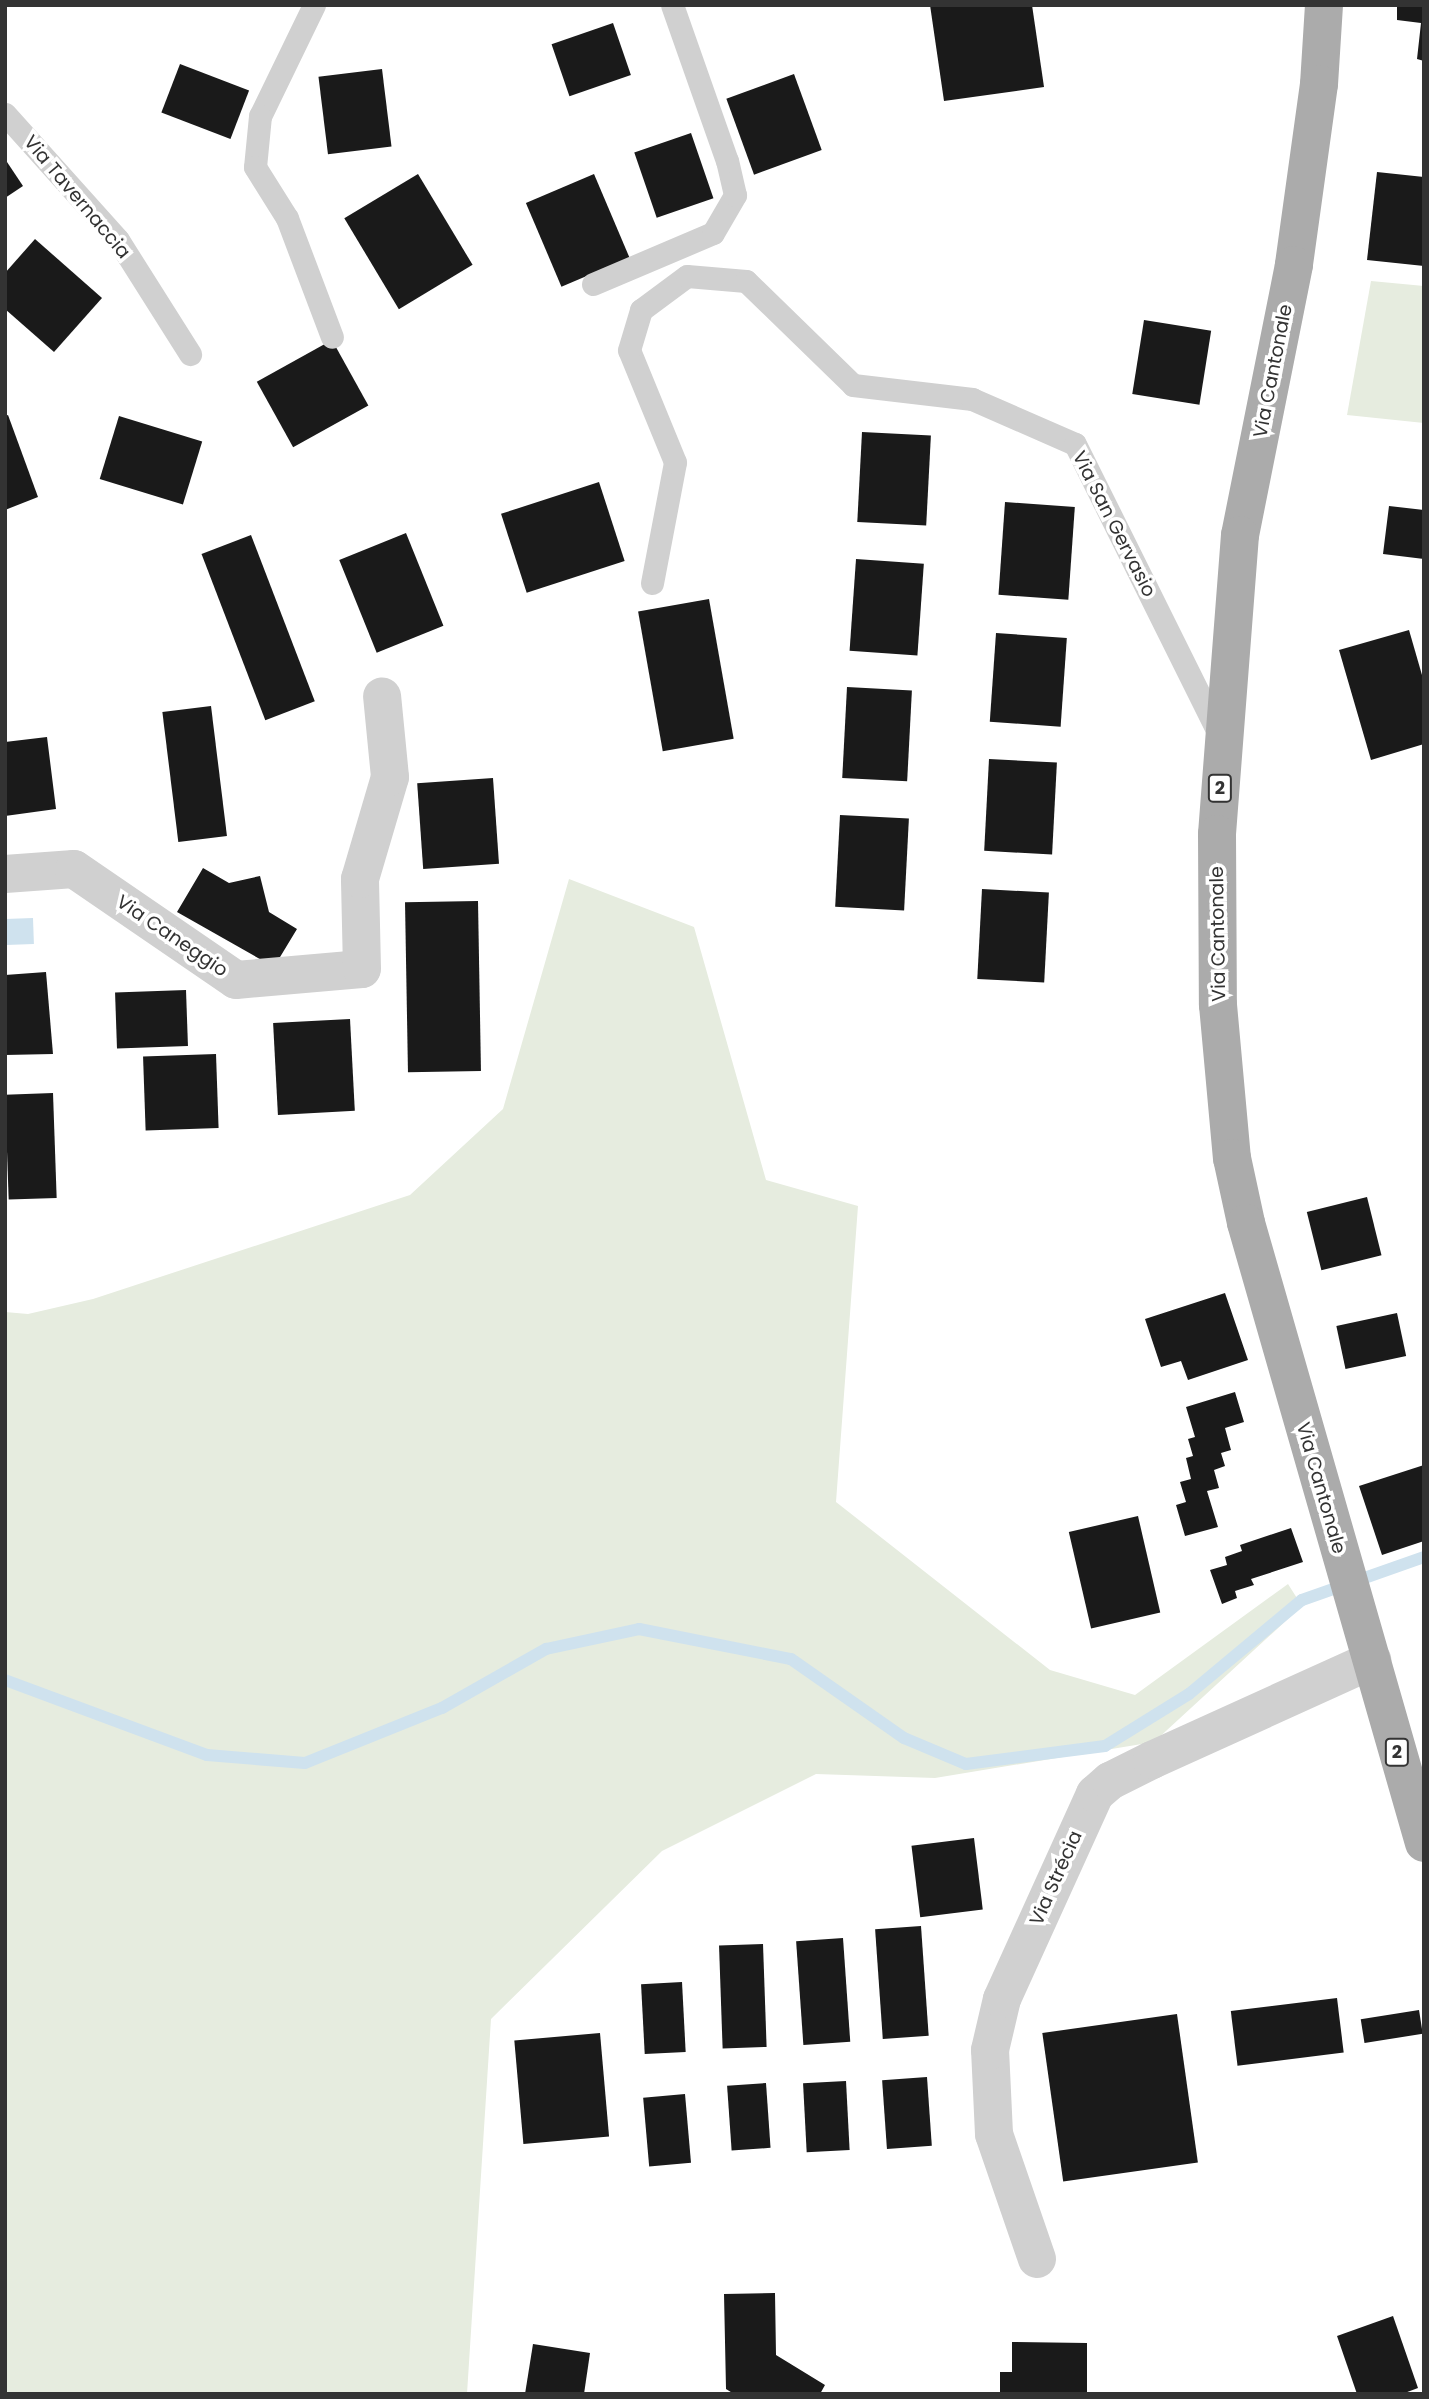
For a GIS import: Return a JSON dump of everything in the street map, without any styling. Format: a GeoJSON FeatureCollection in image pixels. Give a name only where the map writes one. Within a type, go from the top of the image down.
{"type":"FeatureCollection","features":[{"type":"Feature","properties":{"kind":"main road","name":"Via Cantonale"},"geometry":{"type":"LineString","coordinates":[[1324,5],[1319,84],[1294,265],[1240,536],[1223,742],[1216,956],[1232,1157],[1258,1270],[1424,1843]]}},
{"type":"Feature","properties":{"kind":"street","name":"Via Caneggio"},"geometry":{"type":"LineString","coordinates":[[5,874],[74,869],[236,980],[362,970],[360,879],[390,777],[382,696]]}},
{"type":"Feature","properties":{"kind":"street","name":"Via Strécia"},"geometry":{"type":"LineString","coordinates":[[1037,2259],[994,2134],[990,2050],[1002,1999],[1095,1794],[1110,1781],[1152,1760],[1372,1660]]}},
{"type":"Feature","properties":{"kind":"lane"},"geometry":{"type":"LineString","coordinates":[[314,5],[260,116],[256,167],[287,218],[332,337]]}},
{"type":"Feature","properties":{"kind":"lane"},"geometry":{"type":"LineString","coordinates":[[593,284],[713,233],[734,195],[727,161],[672,5]]}},
{"type":"Feature","properties":{"kind":"lane","name":"Via Tavernaccia"},"geometry":{"type":"LineString","coordinates":[[5,114],[118,240],[190,354]]}},
{"type":"Feature","properties":{"kind":"lane","name":"Via San Gervasio"},"geometry":{"type":"LineString","coordinates":[[652,583],[676,462],[629,350],[641,310],[687,276],[746,281],[853,385],[972,399],[1075,444],[1223,742]]}},
{"type":"Feature","properties":{"kind":"shaded area"},"geometry":{"type":"Polygon","coordinates":[[[1371,281],[1424,286],[1424,423],[1347,415],[1371,281]]]}},
{"type":"Feature","properties":{"kind":"shaded area"},"geometry":{"type":"Polygon","coordinates":[[[569,879],[694,927],[766,1180],[858,1206],[836,1502],[1050,1670],[1135,1695],[1288,1584],[1302,1606],[1154,1742],[935,1778],[816,1774],[662,1851],[491,2019],[467,2394],[5,2394],[5,1312],[28,1314],[93,1299],[410,1195],[503,1109],[569,879]]]}},
{"type":"Feature","properties":{"kind":"water"},"geometry":{"type":"Polygon","coordinates":[[[33,918],[34,944],[6,945],[5,919],[33,918]]]}},
{"type":"Feature","properties":{"kind":"building"},"geometry":{"type":"Polygon","coordinates":[[[930,5],[1032,5],[1044,87],[944,101],[930,5]]]}},
{"type":"Feature","properties":{"kind":"building"},"geometry":{"type":"Polygon","coordinates":[[[1397,5],[1424,5],[1424,61],[1417,59],[1421,23],[1397,20],[1397,5]]]}},
{"type":"Feature","properties":{"kind":"building"},"geometry":{"type":"Polygon","coordinates":[[[613,23],[631,75],[569,96],[552,44],[613,23]]]}},
{"type":"Feature","properties":{"kind":"building"},"geometry":{"type":"Polygon","coordinates":[[[180,64],[249,91],[230,139],[161,113],[180,64]]]}},
{"type":"Feature","properties":{"kind":"building"},"geometry":{"type":"Polygon","coordinates":[[[382,69],[392,146],[328,154],[318,77],[382,69]]]}},
{"type":"Feature","properties":{"kind":"building"},"geometry":{"type":"Polygon","coordinates":[[[794,74],[822,150],[754,175],[726,99],[794,74]]]}},
{"type":"Feature","properties":{"kind":"building"},"geometry":{"type":"Polygon","coordinates":[[[691,133],[713,198],[657,218],[634,153],[691,133]]]}},
{"type":"Feature","properties":{"kind":"building"},"geometry":{"type":"Polygon","coordinates":[[[5,159],[23,186],[5,198],[5,159]]]}},
{"type":"Feature","properties":{"kind":"building"},"geometry":{"type":"Polygon","coordinates":[[[1377,172],[1424,177],[1424,266],[1367,260],[1377,172]]]}},
{"type":"Feature","properties":{"kind":"building"},"geometry":{"type":"Polygon","coordinates":[[[418,174],[473,265],[399,309],[344,218],[418,174]]]}},
{"type":"Feature","properties":{"kind":"building"},"geometry":{"type":"Polygon","coordinates":[[[594,174],[630,258],[561,287],[526,203],[594,174]]]}},
{"type":"Feature","properties":{"kind":"building"},"geometry":{"type":"Polygon","coordinates":[[[35,239],[102,298],[54,352],[5,309],[5,273],[35,239]]]}},
{"type":"Feature","properties":{"kind":"building"},"geometry":{"type":"Polygon","coordinates":[[[1144,320],[1211,331],[1199,405],[1132,394],[1144,320]]]}},
{"type":"Feature","properties":{"kind":"building"},"geometry":{"type":"Polygon","coordinates":[[[332,340],[368,406],[293,447],[257,382],[332,340]]]}},
{"type":"Feature","properties":{"kind":"building"},"geometry":{"type":"Polygon","coordinates":[[[8,415],[38,497],[5,510],[5,416],[8,415]]]}},
{"type":"Feature","properties":{"kind":"building"},"geometry":{"type":"Polygon","coordinates":[[[119,416],[202,441],[183,505],[100,479],[119,416]]]}},
{"type":"Feature","properties":{"kind":"building"},"geometry":{"type":"Polygon","coordinates":[[[862,432],[931,436],[926,525],[857,522],[862,432]]]}},
{"type":"Feature","properties":{"kind":"building"},"geometry":{"type":"Polygon","coordinates":[[[599,482],[625,561],[527,593],[501,514],[599,482]]]}},
{"type":"Feature","properties":{"kind":"building"},"geometry":{"type":"Polygon","coordinates":[[[1005,502],[1075,507],[1068,600],[999,595],[1005,502]]]}},
{"type":"Feature","properties":{"kind":"building"},"geometry":{"type":"Polygon","coordinates":[[[1389,506],[1424,510],[1424,559],[1383,554],[1389,506]]]}},
{"type":"Feature","properties":{"kind":"building"},"geometry":{"type":"Polygon","coordinates":[[[406,533],[443,626],[377,653],[339,560],[406,533]]]}},
{"type":"Feature","properties":{"kind":"building"},"geometry":{"type":"Polygon","coordinates":[[[251,535],[315,701],[265,720],[202,554],[251,535]]]}},
{"type":"Feature","properties":{"kind":"building"},"geometry":{"type":"Polygon","coordinates":[[[856,559],[924,564],[917,656],[850,651],[856,559]]]}},
{"type":"Feature","properties":{"kind":"building"},"geometry":{"type":"Polygon","coordinates":[[[709,599],[734,739],[663,751],[638,612],[709,599]]]}},
{"type":"Feature","properties":{"kind":"building"},"geometry":{"type":"Polygon","coordinates":[[[1409,630],[1424,682],[1424,744],[1371,760],[1339,650],[1409,630]]]}},
{"type":"Feature","properties":{"kind":"building"},"geometry":{"type":"Polygon","coordinates":[[[996,633],[1067,638],[1061,727],[990,722],[996,633]]]}},
{"type":"Feature","properties":{"kind":"building"},"geometry":{"type":"Polygon","coordinates":[[[847,687],[912,690],[907,781],[842,778],[847,687]]]}},
{"type":"Feature","properties":{"kind":"building"},"geometry":{"type":"Polygon","coordinates":[[[211,706],[227,836],[178,842],[162,712],[211,706]]]}},
{"type":"Feature","properties":{"kind":"building"},"geometry":{"type":"Polygon","coordinates":[[[47,737],[56,809],[5,816],[5,742],[47,737]]]}},
{"type":"Feature","properties":{"kind":"building"},"geometry":{"type":"Polygon","coordinates":[[[989,759],[1057,763],[1052,854],[984,851],[989,759]]]}},
{"type":"Feature","properties":{"kind":"building"},"geometry":{"type":"Polygon","coordinates":[[[493,778],[499,864],[423,869],[417,783],[493,778]]]}},
{"type":"Feature","properties":{"kind":"building"},"geometry":{"type":"Polygon","coordinates":[[[840,815],[909,819],[904,910],[835,907],[840,815]]]}},
{"type":"Feature","properties":{"kind":"building"},"geometry":{"type":"Polygon","coordinates":[[[203,868],[229,883],[260,876],[269,912],[297,929],[274,967],[177,912],[203,868]]]}},
{"type":"Feature","properties":{"kind":"building"},"geometry":{"type":"Polygon","coordinates":[[[982,889],[1049,893],[1044,982],[977,979],[982,889]]]}},
{"type":"Feature","properties":{"kind":"building"},"geometry":{"type":"Polygon","coordinates":[[[478,901],[481,1071],[408,1072],[405,902],[478,901]]]}},
{"type":"Feature","properties":{"kind":"building"},"geometry":{"type":"Polygon","coordinates":[[[46,972],[53,1054],[5,1055],[5,975],[46,972]]]}},
{"type":"Feature","properties":{"kind":"building"},"geometry":{"type":"Polygon","coordinates":[[[186,990],[188,1046],[117,1048],[115,992],[186,990]]]}},
{"type":"Feature","properties":{"kind":"building"},"geometry":{"type":"Polygon","coordinates":[[[350,1019],[355,1111],[278,1115],[273,1023],[350,1019]]]}},
{"type":"Feature","properties":{"kind":"building"},"geometry":{"type":"Polygon","coordinates":[[[216,1054],[219,1128],[146,1131],[143,1057],[216,1054]]]}},
{"type":"Feature","properties":{"kind":"building"},"geometry":{"type":"Polygon","coordinates":[[[53,1093],[57,1198],[9,1200],[5,1095],[53,1093]]]}},
{"type":"Feature","properties":{"kind":"building"},"geometry":{"type":"Polygon","coordinates":[[[1367,1197],[1382,1255],[1321,1270],[1307,1212],[1367,1197]]]}},
{"type":"Feature","properties":{"kind":"building"},"geometry":{"type":"Polygon","coordinates":[[[1225,1293],[1248,1360],[1188,1380],[1181,1361],[1161,1367],[1145,1319],[1225,1293]]]}},
{"type":"Feature","properties":{"kind":"building"},"geometry":{"type":"Polygon","coordinates":[[[1397,1313],[1406,1356],[1346,1369],[1336,1326],[1397,1313]]]}},
{"type":"Feature","properties":{"kind":"building"},"geometry":{"type":"Polygon","coordinates":[[[1235,1392],[1244,1422],[1225,1428],[1231,1450],[1221,1453],[1225,1466],[1214,1470],[1219,1488],[1207,1491],[1218,1527],[1185,1536],[1176,1505],[1186,1502],[1180,1482],[1191,1479],[1186,1458],[1193,1456],[1188,1439],[1195,1437],[1186,1407],[1235,1392]]]}},
{"type":"Feature","properties":{"kind":"building"},"geometry":{"type":"Polygon","coordinates":[[[1424,1465],[1424,1541],[1382,1555],[1359,1486],[1424,1465]]]}},
{"type":"Feature","properties":{"kind":"building"},"geometry":{"type":"Polygon","coordinates":[[[1138,1516],[1160,1612],[1091,1628],[1069,1532],[1138,1516]]]}},
{"type":"Feature","properties":{"kind":"building"},"geometry":{"type":"Polygon","coordinates":[[[1291,1528],[1303,1562],[1251,1579],[1254,1585],[1235,1591],[1237,1598],[1222,1604],[1210,1570],[1227,1565],[1225,1557],[1242,1551],[1240,1545],[1291,1528]]]}},
{"type":"Feature","properties":{"kind":"building"},"geometry":{"type":"Polygon","coordinates":[[[974,1838],[983,1909],[920,1917],[911,1846],[974,1838]]]}},
{"type":"Feature","properties":{"kind":"building"},"geometry":{"type":"Polygon","coordinates":[[[921,1926],[929,2036],[883,2039],[875,1929],[921,1926]]]}},
{"type":"Feature","properties":{"kind":"building"},"geometry":{"type":"Polygon","coordinates":[[[843,1938],[850,2042],[803,2045],[796,1941],[843,1938]]]}},
{"type":"Feature","properties":{"kind":"building"},"geometry":{"type":"Polygon","coordinates":[[[763,1944],[767,2047],[723,2048],[719,1946],[763,1944]]]}},
{"type":"Feature","properties":{"kind":"building"},"geometry":{"type":"Polygon","coordinates":[[[682,1982],[686,2052],[645,2054],[641,1984],[682,1982]]]}},
{"type":"Feature","properties":{"kind":"building"},"geometry":{"type":"Polygon","coordinates":[[[1337,1998],[1344,2053],[1238,2066],[1231,2011],[1337,1998]]]}},
{"type":"Feature","properties":{"kind":"building"},"geometry":{"type":"Polygon","coordinates":[[[1419,2010],[1423,2034],[1364,2043],[1361,2019],[1419,2010]]]}},
{"type":"Feature","properties":{"kind":"building"},"geometry":{"type":"Polygon","coordinates":[[[1177,2014],[1198,2163],[1063,2181],[1042,2033],[1177,2014]]]}},
{"type":"Feature","properties":{"kind":"building"},"geometry":{"type":"Polygon","coordinates":[[[600,2033],[609,2137],[523,2144],[514,2040],[600,2033]]]}},
{"type":"Feature","properties":{"kind":"building"},"geometry":{"type":"Polygon","coordinates":[[[927,2077],[932,2146],[887,2149],[882,2080],[927,2077]]]}},
{"type":"Feature","properties":{"kind":"building"},"geometry":{"type":"Polygon","coordinates":[[[846,2081],[850,2150],[807,2152],[803,2083],[846,2081]]]}},
{"type":"Feature","properties":{"kind":"building"},"geometry":{"type":"Polygon","coordinates":[[[766,2083],[771,2148],[732,2151],[727,2086],[766,2083]]]}},
{"type":"Feature","properties":{"kind":"building"},"geometry":{"type":"Polygon","coordinates":[[[685,2094],[691,2163],[649,2166],[643,2098],[685,2094]]]}},
{"type":"Feature","properties":{"kind":"building"},"geometry":{"type":"Polygon","coordinates":[[[775,2293],[776,2355],[825,2385],[820,2394],[734,2394],[726,2389],[724,2294],[775,2293]]]}},
{"type":"Feature","properties":{"kind":"building"},"geometry":{"type":"Polygon","coordinates":[[[1393,2316],[1418,2388],[1402,2394],[1357,2394],[1337,2336],[1393,2316]]]}},
{"type":"Feature","properties":{"kind":"building"},"geometry":{"type":"Polygon","coordinates":[[[1012,2342],[1087,2343],[1087,2394],[1000,2394],[1000,2372],[1012,2372],[1012,2342]]]}},
{"type":"Feature","properties":{"kind":"building"},"geometry":{"type":"Polygon","coordinates":[[[533,2344],[590,2353],[584,2394],[525,2394],[533,2344]]]}},
{"type":"Feature","properties":{"kind":"waterway"},"geometry":{"type":"LineString","coordinates":[[5,1680],[207,1755],[305,1763],[442,1708],[546,1649],[639,1629],[791,1659],[904,1738],[966,1764],[1105,1746],[1189,1694],[1302,1600],[1424,1557]]}}]}
